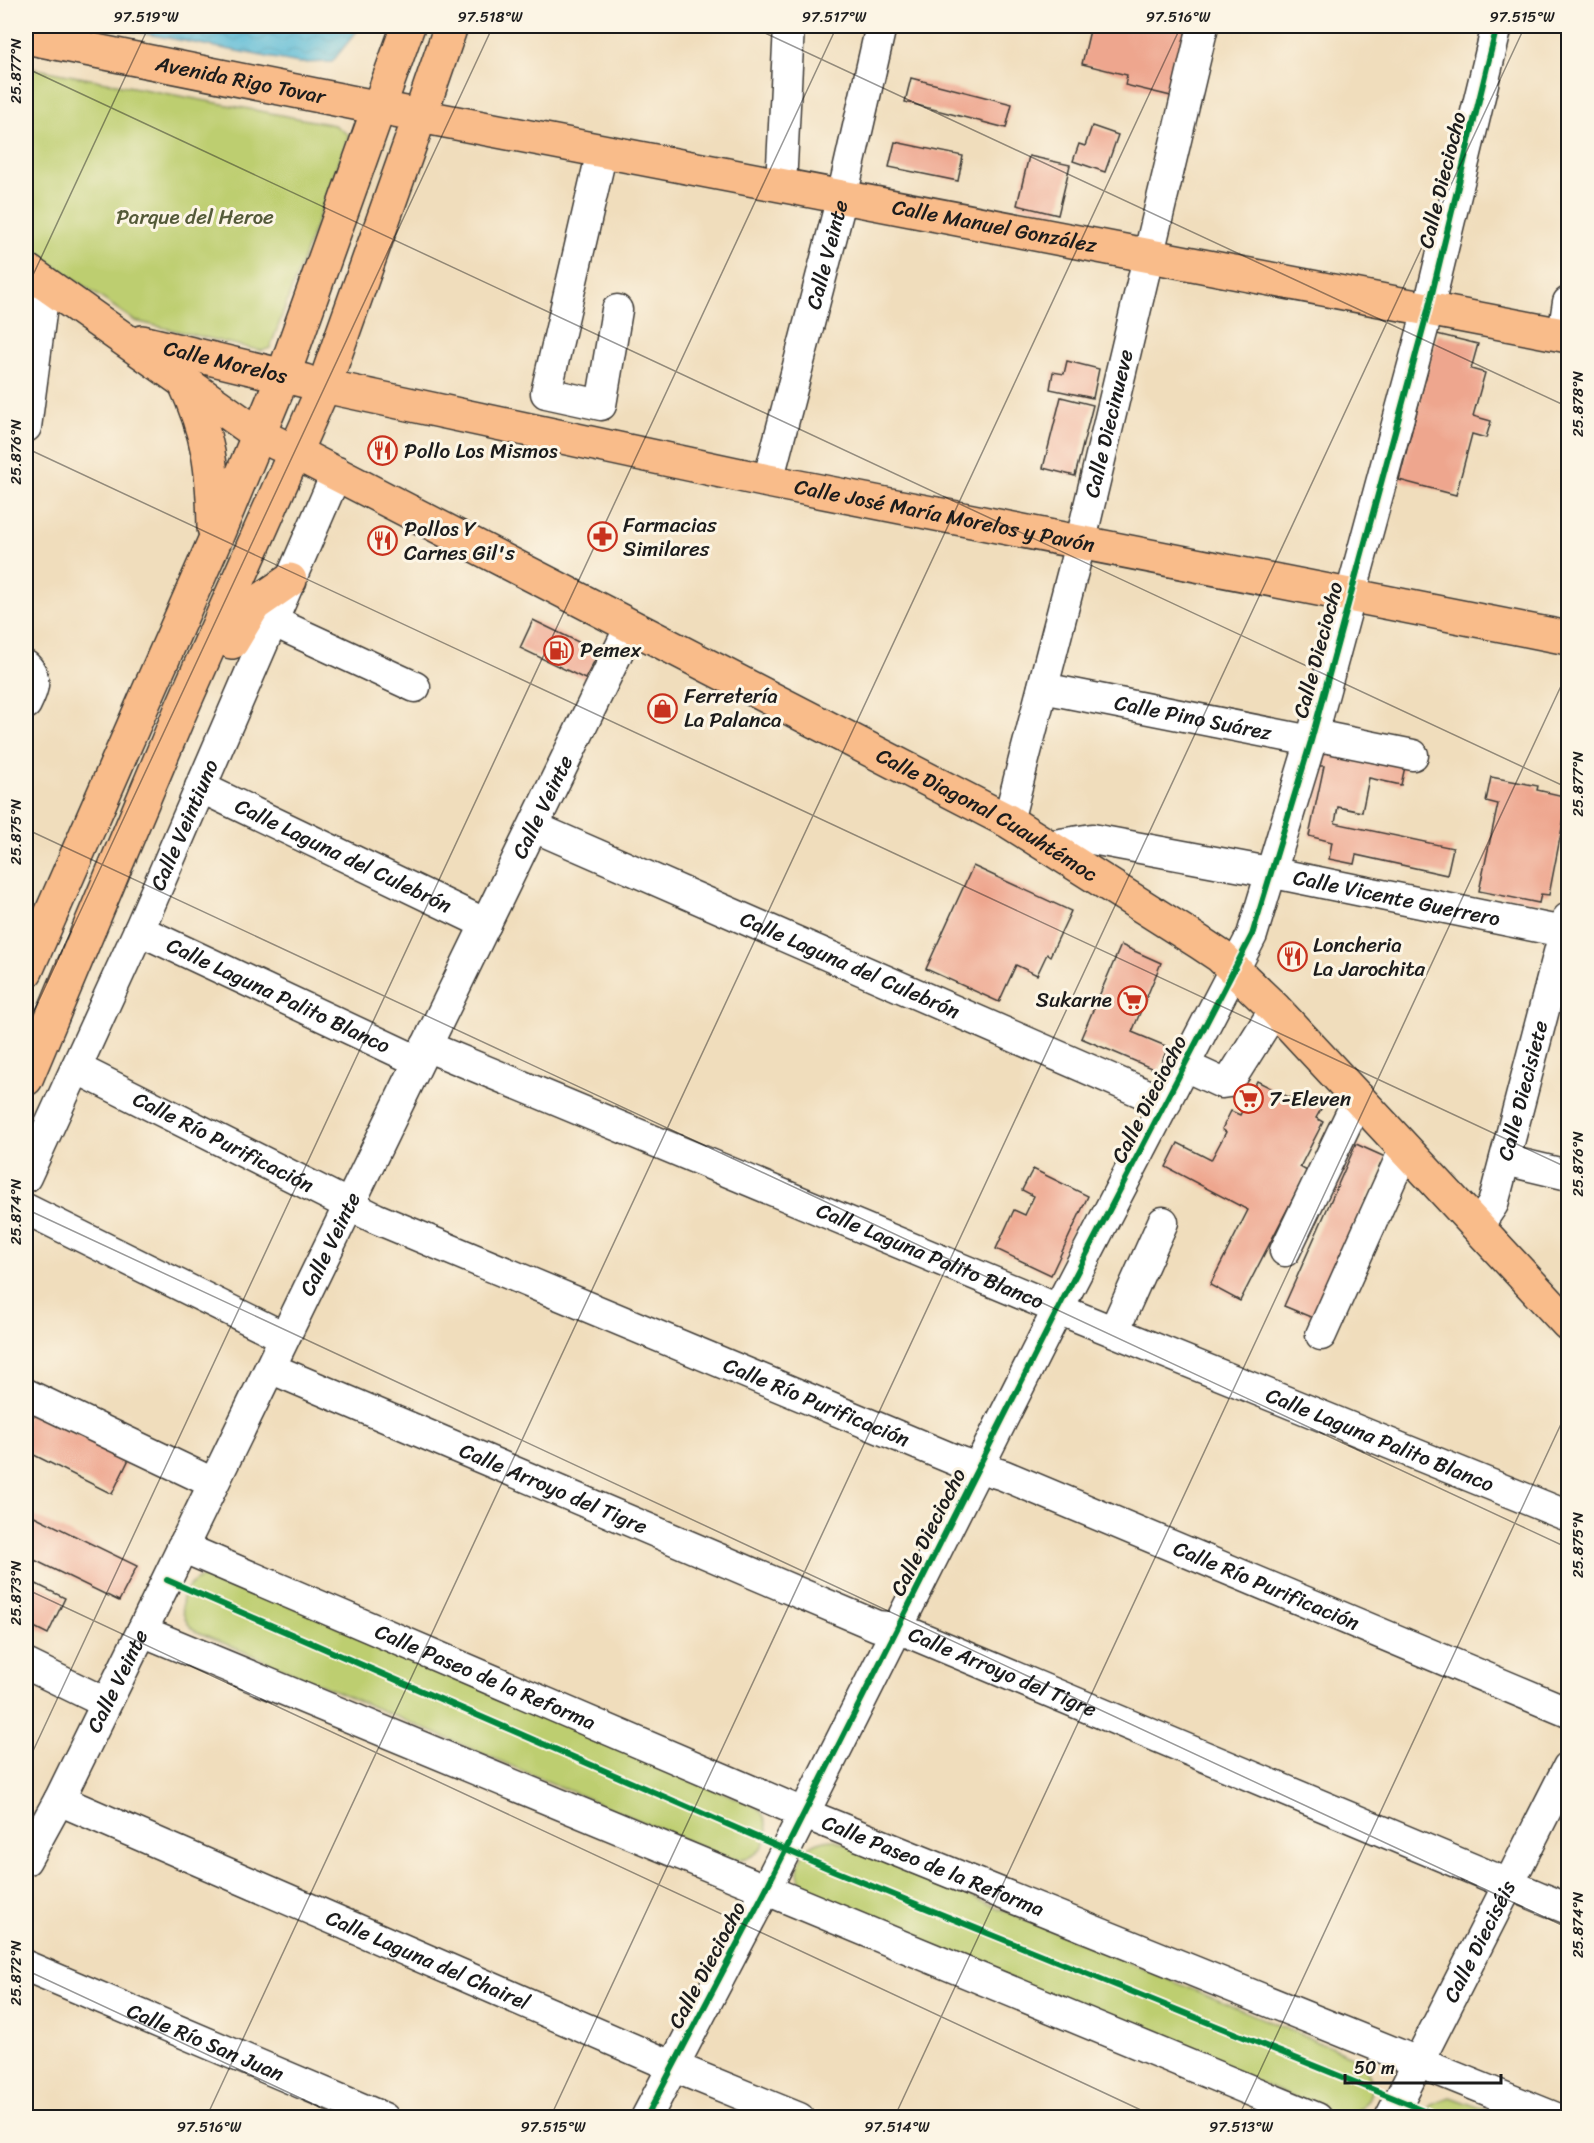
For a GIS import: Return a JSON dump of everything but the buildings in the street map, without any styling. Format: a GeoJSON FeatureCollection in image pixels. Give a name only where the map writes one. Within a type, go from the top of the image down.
{"type":"FeatureCollection","features":[{"type":"Feature","properties":{"kind":"main road"},"geometry":{"type":"LineString","coordinates":[[26,971],[215,540],[283,376],[408,26]]}},
{"type":"Feature","properties":{"kind":"main road"},"geometry":{"type":"LineString","coordinates":[[26,1079],[181,710],[324,386],[451,26]]}},
{"type":"Feature","properties":{"kind":"main road","name":"Avenida Rigo Tovar"},"geometry":{"type":"LineString","coordinates":[[26,38],[420,116]]}},
{"type":"Feature","properties":{"kind":"main road","name":"Calle Manuel González"},"geometry":{"type":"LineString","coordinates":[[420,116],[1566,336]]}},
{"type":"Feature","properties":{"kind":"main road","name":"Calle Diagonal Cuauhtémoc"},"geometry":{"type":"LineString","coordinates":[[35,276],[126,338],[258,434],[337,472],[1008,821],[1161,916],[1220,956],[1275,1009],[1359,1097],[1569,1324]]}},
{"type":"Feature","properties":{"kind":"main road","name":"Calle Morelos"},"geometry":{"type":"LineString","coordinates":[[126,338],[324,386]]}},
{"type":"Feature","properties":{"kind":"main road"},"geometry":{"type":"LineString","coordinates":[[183,379],[207,439],[213,472],[215,540]]}},
{"type":"Feature","properties":{"kind":"main road","name":"Calle José María Morelos y Pavón"},"geometry":{"type":"LineString","coordinates":[[324,386],[768,481],[1080,544],[1569,638]]}},
{"type":"Feature","properties":{"kind":"main road"},"geometry":{"type":"LineString","coordinates":[[181,710],[209,683],[254,605],[290,580]]}},
{"type":"Feature","properties":{"kind":"street"},"geometry":{"type":"LineString","coordinates":[[781,185],[789,26]]}},
{"type":"Feature","properties":{"kind":"street","name":"Calle Veinte"},"geometry":{"type":"LineString","coordinates":[[768,481],[842,197],[881,26]]}},
{"type":"Feature","properties":{"kind":"street","name":"Calle Diecinueve"},"geometry":{"type":"LineString","coordinates":[[1008,821],[1080,544],[1203,26]]}},
{"type":"Feature","properties":{"kind":"street","name":"Calle Dieciocho"},"geometry":{"type":"LineString","coordinates":[[646,2118],[765,1891],[802,1813],[898,1628],[1058,1309],[1252,935],[1269,872],[1311,741],[1428,310],[1497,26]]}},
{"type":"Feature","properties":{"kind":"street"},"geometry":{"type":"LineString","coordinates":[[602,151],[546,393],[601,405],[616,310]]}},
{"type":"Feature","properties":{"kind":"street"},"geometry":{"type":"LineString","coordinates":[[26,427],[35,276]]}},
{"type":"Feature","properties":{"kind":"street"},"geometry":{"type":"LineString","coordinates":[[1566,336],[1569,302]]}},
{"type":"Feature","properties":{"kind":"street","name":"Calle Veintiuno"},"geometry":{"type":"LineString","coordinates":[[26,1177],[139,930],[337,472]]}},
{"type":"Feature","properties":{"kind":"street"},"geometry":{"type":"LineString","coordinates":[[272,621],[415,687]]}},
{"type":"Feature","properties":{"kind":"street","name":"Calle Veinte"},"geometry":{"type":"LineString","coordinates":[[26,1857],[59,1800],[142,1631],[631,625]]}},
{"type":"Feature","properties":{"kind":"street","name":"Calle Pino Suárez"},"geometry":{"type":"LineString","coordinates":[[1043,688],[1311,741],[1324,737],[1413,755]]}},
{"type":"Feature","properties":{"kind":"street","name":"Calle Laguna del Culebrón"},"geometry":{"type":"LineString","coordinates":[[200,787],[486,924]]}},
{"type":"Feature","properties":{"kind":"street","name":"Calle Laguna del Culebrón"},"geometry":{"type":"LineString","coordinates":[[534,827],[1166,1103]]}},
{"type":"Feature","properties":{"kind":"street","name":"Calle Vicente Guerrero"},"geometry":{"type":"LineString","coordinates":[[1047,846],[1092,839],[1567,928]]}},
{"type":"Feature","properties":{"kind":"street","name":"Calle Diecisiete"},"geometry":{"type":"LineString","coordinates":[[1478,1226],[1493,1204],[1567,928]]}},
{"type":"Feature","properties":{"kind":"street","name":"Calle Laguna Palito Blanco"},"geometry":{"type":"LineString","coordinates":[[139,930],[422,1053],[1114,1330],[1569,1516]]}},
{"type":"Feature","properties":{"kind":"street"},"geometry":{"type":"LineString","coordinates":[[1185,1066],[1222,1083],[1229,1082],[1275,1009]]}},
{"type":"Feature","properties":{"kind":"street","name":"Calle Río Purificación"},"geometry":{"type":"LineString","coordinates":[[76,1068],[386,1223],[1569,1712]]}},
{"type":"Feature","properties":{"kind":"street"},"geometry":{"type":"LineString","coordinates":[[1285,1251],[1359,1097]]}},
{"type":"Feature","properties":{"kind":"street"},"geometry":{"type":"LineString","coordinates":[[1321,1335],[1405,1148]]}},
{"type":"Feature","properties":{"kind":"street"},"geometry":{"type":"LineString","coordinates":[[1505,1160],[1569,1175]]}},
{"type":"Feature","properties":{"kind":"street"},"geometry":{"type":"LineString","coordinates":[[26,1209],[285,1337]]}},
{"type":"Feature","properties":{"kind":"street"},"geometry":{"type":"LineString","coordinates":[[1114,1330],[1163,1222]]}},
{"type":"Feature","properties":{"kind":"street","name":"Calle Arroyo del Tigre"},"geometry":{"type":"LineString","coordinates":[[270,1368],[877,1626],[898,1628],[1569,1909]]}},
{"type":"Feature","properties":{"kind":"street"},"geometry":{"type":"LineString","coordinates":[[26,1394],[213,1483]]}},
{"type":"Feature","properties":{"kind":"street","name":"Calle Paseo de la Reforma"},"geometry":{"type":"LineString","coordinates":[[182,1547],[802,1813],[1556,2118]]}},
{"type":"Feature","properties":{"kind":"street"},"geometry":{"type":"LineString","coordinates":[[142,1631],[1317,2118]]}},
{"type":"Feature","properties":{"kind":"street"},"geometry":{"type":"LineString","coordinates":[[26,1664],[106,1703]]}},
{"type":"Feature","properties":{"kind":"street","name":"Calle Dieciséis"},"geometry":{"type":"LineString","coordinates":[[1390,2118],[1567,1774]]}},
{"type":"Feature","properties":{"kind":"street","name":"Calle Laguna del Chairel"},"geometry":{"type":"LineString","coordinates":[[59,1800],[672,2066],[799,2118]]}},
{"type":"Feature","properties":{"kind":"street","name":"Calle Río San Juan"},"geometry":{"type":"LineString","coordinates":[[26,1966],[384,2118]]}},
{"type":"Feature","properties":{"kind":"green space","name":"Parque del Heroe"},"geometry":{"type":"Polygon","coordinates":[[[26,67],[334,125],[349,135],[270,348],[262,351],[135,321],[26,246],[26,67]]]}},
{"type":"Feature","properties":{"kind":"green space"},"geometry":{"type":"Polygon","coordinates":[[[217,1574],[759,1808],[767,1829],[763,1846],[749,1857],[727,1858],[193,1630],[186,1621],[183,1611],[184,1594],[196,1580],[217,1574]]]}},
{"type":"Feature","properties":{"kind":"green space"},"geometry":{"type":"Polygon","coordinates":[[[833,1839],[1354,2057],[1364,2066],[1370,2076],[1372,2087],[1369,2096],[1356,2110],[1345,2114],[1331,2113],[809,1895],[799,1877],[800,1859],[812,1845],[833,1839]]]}},
{"type":"Feature","properties":{"kind":"green space"},"geometry":{"type":"Polygon","coordinates":[[[1450,2097],[1506,2117],[1422,2117],[1431,2104],[1450,2097]]]}},
{"type":"Feature","properties":{"kind":"water"},"geometry":{"type":"Polygon","coordinates":[[[105,26],[361,26],[332,62],[299,63],[105,26]]]}},
{"type":"Feature","properties":{"kind":"cycle path"},"geometry":{"type":"LineString","coordinates":[[646,2118],[765,1891],[1058,1309],[1252,935],[1311,741],[1428,310],[1497,26]]}},
{"type":"Feature","properties":{"kind":"cycle path"},"geometry":{"type":"LineString","coordinates":[[167,1580],[830,1869],[1443,2118]]}},
{"type":"Feature","properties":{"kind":"place","name":"Pollo Los Mismos"},"geometry":{"type":"Point","coordinates":[383,451]}},
{"type":"Feature","properties":{"kind":"place","name":"Farmacias Similares"},"geometry":{"type":"Point","coordinates":[602,537]}},
{"type":"Feature","properties":{"kind":"place","name":"Pollos Y Carnes Gil's"},"geometry":{"type":"Point","coordinates":[383,541]}},
{"type":"Feature","properties":{"kind":"place","name":"Pemex"},"geometry":{"type":"Point","coordinates":[559,650]}},
{"type":"Feature","properties":{"kind":"place","name":"Ferretería La Palanca"},"geometry":{"type":"Point","coordinates":[663,708]}},
{"type":"Feature","properties":{"kind":"place","name":"Loncheria La Jarochita"},"geometry":{"type":"Point","coordinates":[1292,957]}},
{"type":"Feature","properties":{"kind":"place","name":"Sukarne"},"geometry":{"type":"Point","coordinates":[1133,1000]}},
{"type":"Feature","properties":{"kind":"place","name":"7-Eleven"},"geometry":{"type":"Point","coordinates":[1248,1099]}}]}
